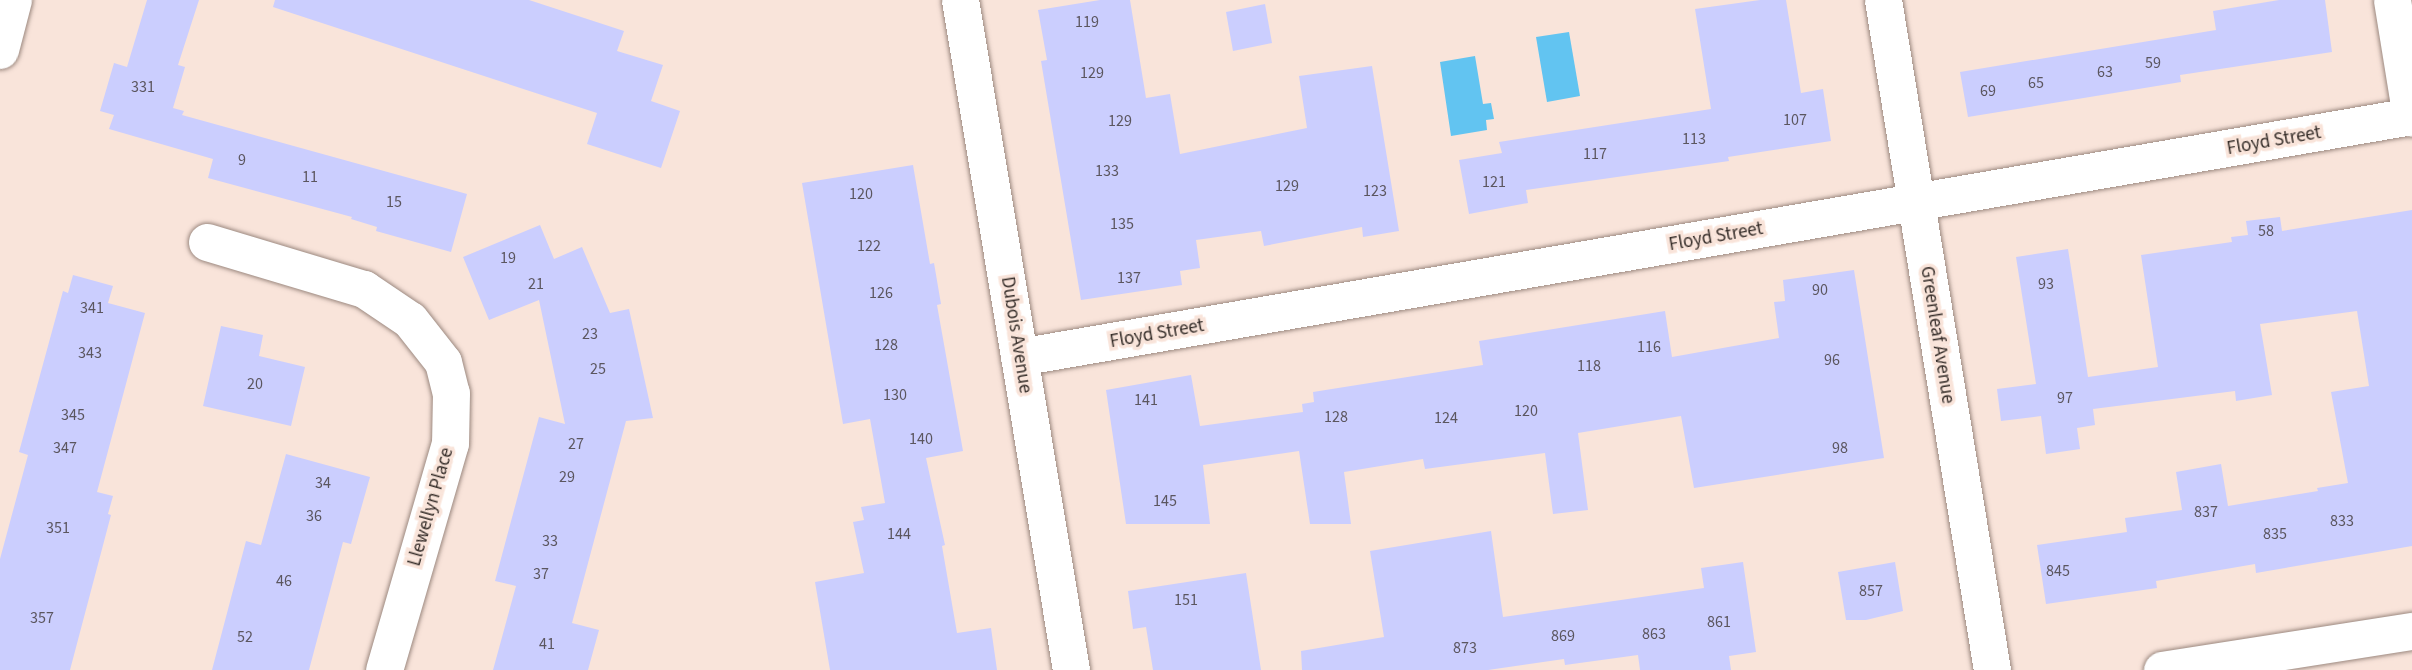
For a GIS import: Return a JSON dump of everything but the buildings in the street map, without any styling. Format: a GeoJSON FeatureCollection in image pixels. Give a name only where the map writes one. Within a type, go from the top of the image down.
{"type":"FeatureCollection","features":[{"type":"Feature","properties":{"kind":"street"},"geometry":{"type":"LineString","coordinates":[[0,50],[13,0]]}},
{"type":"Feature","properties":{"kind":"street","name":"Dubois Avenue"},"geometry":{"type":"LineString","coordinates":[[960,0],[1071,670]]}},
{"type":"Feature","properties":{"kind":"street","name":"Greenleaf Avenue"},"geometry":{"type":"LineString","coordinates":[[1883,0],[1992,670]]}},
{"type":"Feature","properties":{"kind":"street"},"geometry":{"type":"LineString","coordinates":[[2392,0],[2411,116]]}},
{"type":"Feature","properties":{"kind":"street","name":"Floyd Street"},"geometry":{"type":"LineString","coordinates":[[1019,357],[2411,116]]}},
{"type":"Feature","properties":{"kind":"street","name":"Llewellyn Place"},"geometry":{"type":"LineString","coordinates":[[207,242],[364,289],[410,320],[443,362],[451,393],[450,443],[384,670]]}},
{"type":"Feature","properties":{"kind":"street"},"geometry":{"type":"LineString","coordinates":[[2162,670],[2412,631]]}},
{"type":"Feature","properties":{"kind":"water"},"geometry":{"type":"Polygon","coordinates":[[[1569,32],[1580,96],[1547,102],[1536,37],[1569,32]]]}},
{"type":"Feature","properties":{"kind":"water"},"geometry":{"type":"Polygon","coordinates":[[[1475,56],[1483,104],[1491,103],[1494,119],[1486,120],[1487,130],[1451,136],[1440,62],[1475,56]]]}}]}
